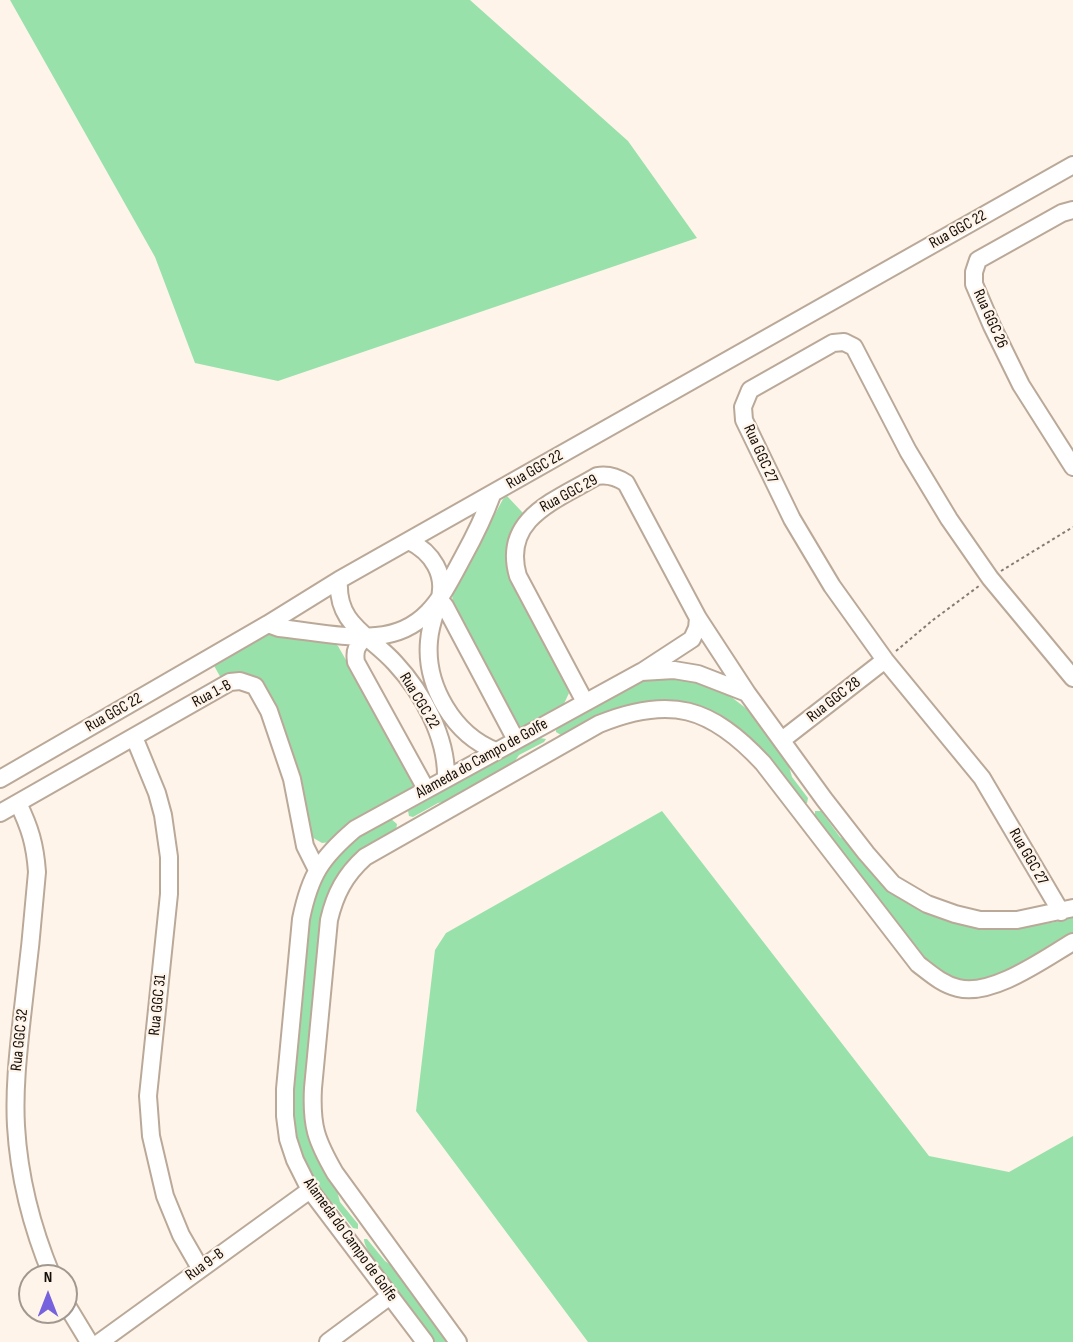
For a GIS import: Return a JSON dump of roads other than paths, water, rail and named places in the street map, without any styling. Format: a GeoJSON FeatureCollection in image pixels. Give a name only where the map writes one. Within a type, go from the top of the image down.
{"type":"FeatureCollection","features":[{"type":"Feature","properties":{"kind":"street","name":"Rua GGC 22"},"geometry":{"type":"LineString","coordinates":[[0,779],[268,624],[339,580],[1073,165]]}},
{"type":"Feature","properties":{"kind":"street","name":"Rua GGC 26"},"geometry":{"type":"LineString","coordinates":[[1073,210],[1062,213],[978,260],[973,278],[976,290],[1016,375],[1073,467]]}},
{"type":"Feature","properties":{"kind":"street","name":"Rua GGC 27"},"geometry":{"type":"LineString","coordinates":[[1067,910],[982,778],[885,660],[831,586],[776,488],[744,420],[744,401],[750,390],[833,343],[844,342],[854,347],[929,488],[990,578],[1073,678]]}},
{"type":"Feature","properties":{"kind":"street","name":"Rua GGC 29"},"geometry":{"type":"LineString","coordinates":[[585,702],[518,576],[517,541],[524,525],[535,512],[597,476],[608,475],[626,483],[698,618],[747,693]]}},
{"type":"Feature","properties":{"kind":"street","name":"Rua CGC 22"},"geometry":{"type":"LineString","coordinates":[[492,495],[483,519],[440,600],[429,643],[434,682],[448,711],[460,729],[477,742],[496,752]]}},
{"type":"Feature","properties":{"kind":"street"},"geometry":{"type":"LineString","coordinates":[[409,541],[428,554],[437,567],[441,584],[440,600],[516,740]]}},
{"type":"Feature","properties":{"kind":"street"},"geometry":{"type":"LineString","coordinates":[[339,580],[339,596],[344,612],[353,626],[366,637],[354,652],[356,662],[426,789]]}},
{"type":"Feature","properties":{"kind":"street","name":"Rua CGC 22"},"geometry":{"type":"LineString","coordinates":[[268,624],[279,628],[366,637],[389,634],[411,625],[440,600]]}},
{"type":"Feature","properties":{"kind":"street"},"geometry":{"type":"LineString","coordinates":[[641,672],[692,639],[698,618]]}},
{"type":"Feature","properties":{"kind":"street","name":"Rua CGC 22"},"geometry":{"type":"LineString","coordinates":[[366,637],[386,654],[413,685],[440,735],[446,778]]}},
{"type":"Feature","properties":{"kind":"street","name":"Rua GGC 28"},"geometry":{"type":"LineString","coordinates":[[782,741],[885,660]]}},
{"type":"Feature","properties":{"kind":"street","name":"Alameda do Campo de Golfe"},"geometry":{"type":"LineString","coordinates":[[425,1342],[310,1190],[295,1160],[288,1139],[285,1089],[301,919],[307,891],[316,870],[343,839],[355,829],[641,672],[674,670],[698,674],[747,693]]}},
{"type":"Feature","properties":{"kind":"street","name":"Rua 1-B"},"geometry":{"type":"LineString","coordinates":[[0,813],[230,682],[240,681],[255,686],[269,711],[285,755],[305,846],[316,870]]}},
{"type":"Feature","properties":{"kind":"street"},"geometry":{"type":"LineString","coordinates":[[747,693],[866,854],[893,884],[927,904],[980,920],[1017,920],[1067,910]]}},
{"type":"Feature","properties":{"kind":"street","name":"Alameda do Campo de Golfe"},"geometry":{"type":"LineString","coordinates":[[458,1342],[335,1173],[315,1133],[312,1112],[329,920],[333,900],[352,868],[365,857],[599,724],[626,712],[649,709],[675,710],[697,714],[715,721],[747,746],[918,964],[942,982],[960,989],[987,988],[1073,942]]}},
{"type":"Feature","properties":{"kind":"street"},"geometry":{"type":"LineString","coordinates":[[542,725],[551,735],[554,748]]}},
{"type":"Feature","properties":{"kind":"street","name":"Rua GGC 31"},"geometry":{"type":"LineString","coordinates":[[134,737],[157,793],[163,815],[169,857],[169,894],[148,1096],[151,1136],[165,1196],[181,1235],[201,1268]]}},
{"type":"Feature","properties":{"kind":"street"},"geometry":{"type":"LineString","coordinates":[[802,814],[824,799]]}},
{"type":"Feature","properties":{"kind":"street","name":"Rua GGC 32"},"geometry":{"type":"LineString","coordinates":[[18,803],[36,850],[37,872],[16,1072],[16,1126],[28,1207],[48,1264]]}},
{"type":"Feature","properties":{"kind":"street"},"geometry":{"type":"LineString","coordinates":[[399,806],[402,819],[412,830]]}},
{"type":"Feature","properties":{"kind":"street","name":"Rua 9-B"},"geometry":{"type":"LineString","coordinates":[[100,1342],[310,1190]]}},
{"type":"Feature","properties":{"kind":"street"},"geometry":{"type":"LineString","coordinates":[[350,1241],[372,1223]]}},
{"type":"Feature","properties":{"kind":"street"},"geometry":{"type":"LineString","coordinates":[[328,1342],[390,1296]]}},
{"type":"Feature","properties":{"kind":"street"},"geometry":{"type":"LineString","coordinates":[[78,1324],[89,1342]]}}]}
